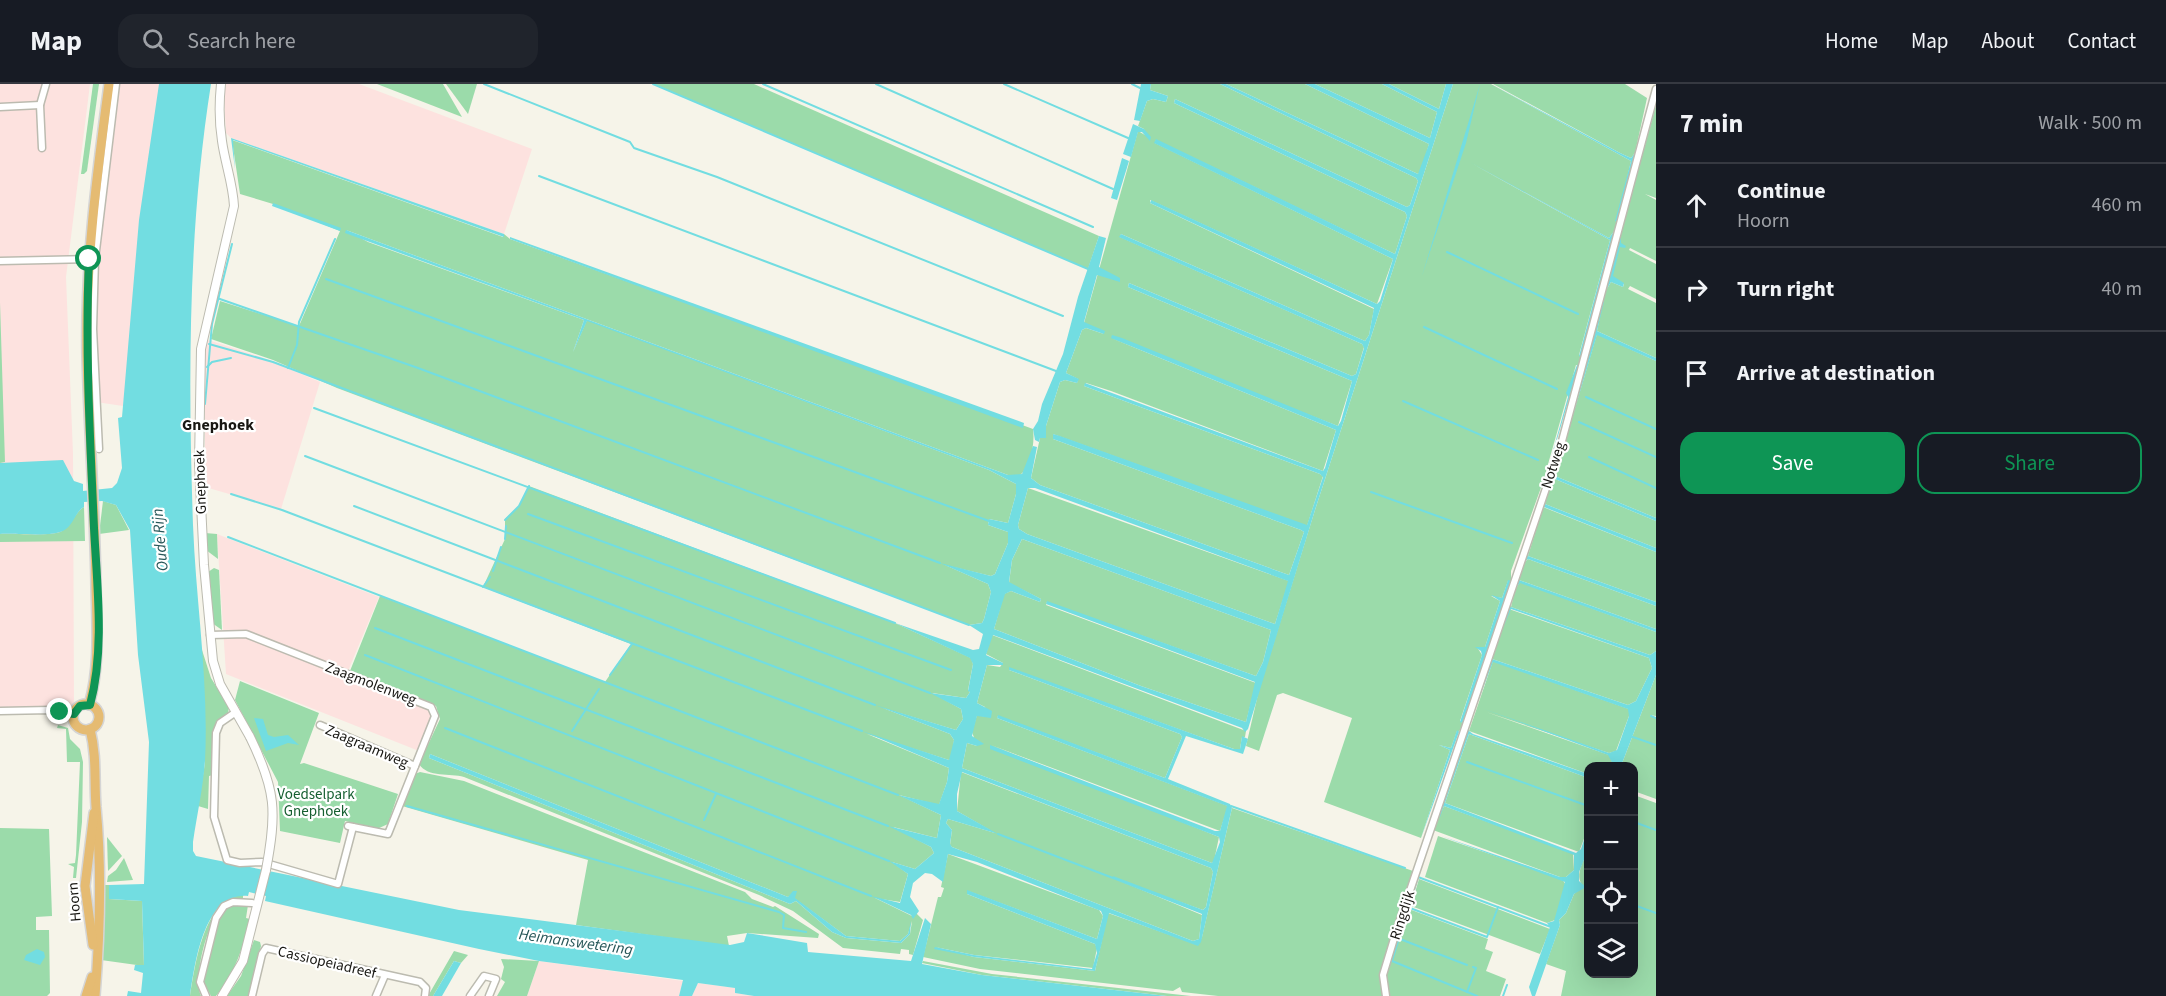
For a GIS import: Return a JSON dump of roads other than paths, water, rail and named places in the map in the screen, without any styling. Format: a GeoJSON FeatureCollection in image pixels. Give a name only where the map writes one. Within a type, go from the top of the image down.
{"type":"FeatureCollection","features":[{"type":"Feature","properties":{"kind":"main road"},"geometry":{"type":"LineString","coordinates":[[90,705],[96,674],[90,329],[92,259],[109,84]]}},
{"type":"Feature","properties":{"kind":"main road"},"geometry":{"type":"LineString","coordinates":[[90,705],[96,709],[99,716],[97,723],[90,729],[77,726],[74,714],[80,706],[90,705]]}},
{"type":"Feature","properties":{"kind":"main road","name":"Hoorn"},"geometry":{"type":"LineString","coordinates":[[90,729],[97,764],[96,805],[100,885],[94,996]]}},
{"type":"Feature","properties":{"kind":"main road","name":"Hoorn"},"geometry":{"type":"LineString","coordinates":[[86,996],[94,965],[85,886],[96,805]]}},
{"type":"Feature","properties":{"kind":"street"},"geometry":{"type":"LineString","coordinates":[[42,148],[40,105],[46,84]]}},
{"type":"Feature","properties":{"kind":"street"},"geometry":{"type":"LineString","coordinates":[[105,143],[116,84]]}},
{"type":"Feature","properties":{"kind":"street","name":"Gnephoek"},"geometry":{"type":"LineString","coordinates":[[221,84],[219,108],[222,141],[234,206],[201,349],[199,395],[202,523],[210,635],[217,674],[265,768],[273,801],[273,828],[266,870],[248,944],[237,974],[222,996]]}},
{"type":"Feature","properties":{"kind":"street","name":"Notweg"},"geometry":{"type":"LineString","coordinates":[[1429,835],[1562,441],[1656,88]]}},
{"type":"Feature","properties":{"kind":"street"},"geometry":{"type":"LineString","coordinates":[[0,107],[40,105]]}},
{"type":"Feature","properties":{"kind":"street"},"geometry":{"type":"LineString","coordinates":[[0,261],[92,259]]}},
{"type":"Feature","properties":{"kind":"street"},"geometry":{"type":"LineString","coordinates":[[91,379],[99,449]]}},
{"type":"Feature","properties":{"kind":"street","name":"Zaagmolenweg"},"geometry":{"type":"LineString","coordinates":[[210,635],[246,634],[431,706],[435,716],[388,834],[351,827],[338,884],[262,861],[240,863],[227,860],[214,817],[216,733],[220,723],[236,712]]}},
{"type":"Feature","properties":{"kind":"street"},"geometry":{"type":"LineString","coordinates":[[0,711],[51,710],[74,714]]}},
{"type":"Feature","properties":{"kind":"street","name":"Zaagraamweg"},"geometry":{"type":"LineString","coordinates":[[320,725],[415,766]]}},
{"type":"Feature","properties":{"kind":"street","name":"Ringdijk"},"geometry":{"type":"LineString","coordinates":[[1386,996],[1383,975],[1429,835]]}},
{"type":"Feature","properties":{"kind":"street"},"geometry":{"type":"LineString","coordinates":[[206,996],[200,982],[216,918],[224,906],[233,902],[252,903]]}},
{"type":"Feature","properties":{"kind":"street","name":"Cassiopeiadreef"},"geometry":{"type":"LineString","coordinates":[[252,996],[262,954],[267,948],[424,984],[425,996]]}},
{"type":"Feature","properties":{"kind":"street"},"geometry":{"type":"LineString","coordinates":[[376,996],[385,975]]}},
{"type":"Feature","properties":{"kind":"street"},"geometry":{"type":"LineString","coordinates":[[470,996],[480,977],[484,976],[496,980],[489,996]]}},
{"type":"Feature","properties":{"kind":"water"},"geometry":{"type":"Polygon","coordinates":[[[159,84],[211,84],[198,194],[190,360],[193,525],[206,731],[204,771],[193,842],[193,851],[196,856],[459,910],[730,945],[744,942],[747,933],[807,943],[808,952],[911,961],[925,918],[931,924],[922,964],[982,975],[1167,996],[754,996],[735,993],[735,988],[698,983],[692,996],[679,996],[683,980],[539,961],[479,949],[265,901],[266,896],[249,892],[248,896],[233,898],[221,905],[212,917],[199,949],[190,996],[127,996],[128,991],[141,993],[143,973],[134,970],[135,965],[144,965],[142,901],[109,899],[109,885],[144,884],[149,742],[138,655],[130,530],[116,505],[102,501],[84,502],[84,507],[69,526],[61,532],[0,534],[0,463],[63,460],[74,481],[83,484],[83,491],[112,488],[117,483],[122,468],[118,418],[122,417],[139,220],[159,84]]]}},
{"type":"Feature","properties":{"kind":"water"},"geometry":{"type":"Polygon","coordinates":[[[1141,84],[1151,84],[1150,90],[1168,96],[1166,102],[1153,99],[1147,101],[1140,121],[1134,120],[1141,84]]]}},
{"type":"Feature","properties":{"kind":"water"},"geometry":{"type":"Polygon","coordinates":[[[1220,84],[1226,84],[1418,174],[1429,144],[1305,84],[1315,84],[1430,138],[1437,112],[1382,84],[1389,84],[1439,109],[1446,84],[1453,84],[1315,510],[1248,729],[1245,732],[1242,728],[993,635],[986,655],[1003,665],[987,665],[977,703],[992,711],[991,718],[977,716],[972,736],[984,744],[977,746],[967,743],[962,768],[1212,863],[1220,842],[1219,837],[990,749],[990,745],[1220,831],[1227,806],[997,718],[998,715],[1165,778],[1182,737],[1180,734],[1009,670],[1009,667],[1234,749],[1240,749],[1242,736],[1248,739],[1243,754],[1186,736],[1168,779],[1230,804],[1232,808],[1201,942],[1198,946],[1109,913],[1095,971],[974,957],[934,949],[935,947],[974,955],[1092,969],[1097,953],[1095,944],[967,894],[967,890],[1097,939],[1103,916],[1101,911],[977,862],[948,854],[943,882],[932,874],[925,873],[913,883],[910,897],[919,911],[913,919],[911,915],[871,896],[900,903],[908,874],[889,861],[915,869],[934,853],[931,847],[888,826],[937,838],[941,815],[898,795],[939,804],[947,782],[949,768],[862,731],[949,760],[954,740],[950,734],[875,705],[956,730],[963,719],[961,709],[930,693],[966,698],[970,692],[968,691],[973,664],[970,658],[895,623],[973,650],[979,649],[983,634],[969,625],[982,623],[984,619],[991,592],[988,584],[940,563],[991,576],[995,574],[1008,543],[1008,532],[988,525],[989,519],[1008,523],[1016,494],[1016,484],[989,470],[587,321],[573,352],[584,320],[345,233],[346,230],[1008,475],[1022,474],[1033,446],[1037,447],[1031,478],[1040,485],[1289,575],[1304,532],[1301,530],[1053,439],[1053,434],[1307,525],[1323,477],[1320,474],[1084,386],[1085,383],[1323,471],[1336,430],[1111,338],[1112,335],[1122,338],[1338,426],[1352,381],[1128,287],[1129,283],[1352,376],[1356,374],[1364,348],[1362,344],[1119,237],[1121,234],[1365,341],[1369,335],[1374,308],[1150,203],[1151,200],[1377,304],[1380,301],[1393,259],[1154,143],[1156,139],[1395,254],[1407,216],[1405,212],[1174,103],[1175,99],[1407,207],[1410,205],[1418,181],[1416,178],[1220,84]],[[1028,488],[1018,525],[1019,529],[1027,534],[1275,624],[1288,581],[1035,488],[1028,488]],[[1022,539],[1012,560],[1009,582],[1041,599],[1040,602],[1011,591],[1005,594],[994,629],[1141,686],[1246,722],[1255,682],[1046,604],[1047,601],[1256,676],[1263,662],[1271,630],[1022,539]],[[962,772],[957,794],[957,811],[998,834],[948,819],[946,823],[952,830],[950,844],[952,847],[1193,941],[1199,939],[1202,914],[1113,879],[1113,876],[1203,910],[1206,907],[1213,872],[1211,868],[962,772]]]}},
{"type":"Feature","properties":{"kind":"water"},"geometry":{"type":"Polygon","coordinates":[[[1480,84],[1466,143],[1422,276],[1480,84]]]}},
{"type":"Feature","properties":{"kind":"water"},"geometry":{"type":"Polygon","coordinates":[[[1491,84],[1620,153],[1631,158],[1635,153],[1617,222],[1615,221],[1631,161],[1491,84]]]}},
{"type":"Feature","properties":{"kind":"water"},"geometry":{"type":"Polygon","coordinates":[[[1133,124],[1144,129],[1151,137],[1150,141],[1142,132],[1138,132],[1131,157],[1123,154],[1133,124]]]}},
{"type":"Feature","properties":{"kind":"water"},"geometry":{"type":"Polygon","coordinates":[[[231,138],[504,234],[504,237],[233,140],[235,169],[231,138]]]}},
{"type":"Feature","properties":{"kind":"water"},"geometry":{"type":"Polygon","coordinates":[[[1122,158],[1129,161],[1117,200],[1111,198],[1122,158]]]}},
{"type":"Feature","properties":{"kind":"water"},"geometry":{"type":"Polygon","coordinates":[[[1470,162],[1609,238],[1615,230],[1581,357],[1579,356],[1610,240],[1470,162]]]}},
{"type":"Feature","properties":{"kind":"water"},"geometry":{"type":"Polygon","coordinates":[[[273,203],[341,228],[340,231],[272,206],[273,203]]]}},
{"type":"Feature","properties":{"kind":"water"},"geometry":{"type":"Polygon","coordinates":[[[1621,232],[1621,243],[1626,246],[1625,248],[1620,247],[1613,276],[1624,283],[1623,287],[1611,282],[1605,292],[1621,232]]]}},
{"type":"Feature","properties":{"kind":"water"},"geometry":{"type":"Polygon","coordinates":[[[1099,236],[1106,238],[1099,267],[1120,278],[1120,282],[1097,275],[1084,322],[1105,331],[1104,334],[1086,328],[1082,330],[1066,373],[1079,379],[1077,383],[1065,380],[1060,382],[1046,426],[1046,438],[1040,438],[1039,442],[1035,440],[1033,429],[1063,354],[1078,297],[1099,236]]]}},
{"type":"Feature","properties":{"kind":"water"},"geometry":{"type":"Polygon","coordinates":[[[510,237],[1024,423],[1023,428],[510,239],[510,237]]]}},
{"type":"Feature","properties":{"kind":"water"},"geometry":{"type":"Polygon","coordinates":[[[1602,302],[1604,302],[1597,331],[1656,358],[1656,361],[1597,335],[1568,432],[1602,302]]]}},
{"type":"Feature","properties":{"kind":"water"},"geometry":{"type":"Polygon","coordinates":[[[1577,365],[1579,365],[1544,483],[1568,397],[1566,393],[1577,365]]]}},
{"type":"Feature","properties":{"kind":"water"},"geometry":{"type":"Polygon","coordinates":[[[1564,441],[1555,476],[1656,518],[1656,521],[1555,479],[1551,482],[1564,441]]]}},
{"type":"Feature","properties":{"kind":"water"},"geometry":{"type":"Polygon","coordinates":[[[1548,490],[1545,504],[1656,548],[1656,552],[1544,507],[1536,527],[1548,490]]]}},
{"type":"Feature","properties":{"kind":"water"},"geometry":{"type":"Polygon","coordinates":[[[1532,535],[1528,556],[1656,602],[1656,606],[1528,559],[1523,563],[1532,535]]]}},
{"type":"Feature","properties":{"kind":"water"},"geometry":{"type":"Polygon","coordinates":[[[1521,572],[1519,580],[1656,629],[1656,632],[1520,583],[1514,590],[1521,572]]]}},
{"type":"Feature","properties":{"kind":"water"},"geometry":{"type":"Polygon","coordinates":[[[1508,580],[1511,581],[1463,723],[1460,722],[1482,655],[1481,651],[1475,647],[1485,647],[1500,601],[1491,595],[1502,598],[1508,580]]]}},
{"type":"Feature","properties":{"kind":"water"},"geometry":{"type":"Polygon","coordinates":[[[1511,600],[1511,607],[1650,655],[1656,651],[1656,675],[1623,762],[1612,762],[1608,755],[1484,709],[1609,753],[1617,750],[1629,716],[1628,709],[1493,662],[1472,717],[1492,659],[1628,705],[1636,701],[1652,668],[1649,658],[1511,609],[1494,650],[1511,600]]]}},
{"type":"Feature","properties":{"kind":"water"},"geometry":{"type":"Polygon","coordinates":[[[254,718],[263,719],[268,735],[274,737],[288,735],[299,745],[288,743],[266,751],[254,718]]]}},
{"type":"Feature","properties":{"kind":"water"},"geometry":{"type":"Polygon","coordinates":[[[1468,725],[1469,731],[1473,734],[1584,773],[1584,777],[1469,734],[1445,803],[1576,853],[1581,849],[1584,840],[1584,860],[1579,872],[1579,881],[1584,888],[1574,894],[1566,913],[1559,920],[1560,925],[1535,996],[1532,996],[1529,987],[1550,927],[1547,923],[1554,921],[1565,882],[1441,836],[1560,877],[1566,877],[1574,870],[1574,855],[1444,806],[1440,817],[1437,816],[1468,725]]]}},
{"type":"Feature","properties":{"kind":"water"},"geometry":{"type":"Polygon","coordinates":[[[1457,730],[1459,732],[1421,838],[1450,750],[1439,745],[1451,748],[1457,730]]]}},
{"type":"Feature","properties":{"kind":"water"},"geometry":{"type":"Polygon","coordinates":[[[430,754],[788,897],[793,891],[797,891],[795,898],[846,936],[900,941],[908,934],[911,921],[910,934],[901,943],[846,938],[832,932],[796,901],[790,904],[429,758],[430,754]]]}},
{"type":"Feature","properties":{"kind":"water"},"geometry":{"type":"Polygon","coordinates":[[[37,949],[44,952],[45,957],[40,965],[24,960],[26,955],[37,949]]]}},
{"type":"Feature","properties":{"kind":"water"},"geometry":{"type":"Polygon","coordinates":[[[454,961],[461,963],[442,996],[433,996],[454,961]]]}},
{"type":"Feature","properties":{"kind":"waterway"},"geometry":{"type":"LineString","coordinates":[[484,84],[630,142],[634,148],[717,177],[1063,316]]}},
{"type":"Feature","properties":{"kind":"waterway"},"geometry":{"type":"LineString","coordinates":[[653,84],[1088,269]]}},
{"type":"Feature","properties":{"kind":"waterway"},"geometry":{"type":"LineString","coordinates":[[763,84],[1093,227]]}},
{"type":"Feature","properties":{"kind":"waterway"},"geometry":{"type":"LineString","coordinates":[[876,84],[1113,189]]}},
{"type":"Feature","properties":{"kind":"waterway"},"geometry":{"type":"LineString","coordinates":[[1004,84],[1128,138]]}},
{"type":"Feature","properties":{"kind":"waterway"},"geometry":{"type":"LineString","coordinates":[[1132,84],[1140,88]]}},
{"type":"Feature","properties":{"kind":"waterway"},"geometry":{"type":"LineString","coordinates":[[539,176],[1056,371]]}},
{"type":"Feature","properties":{"kind":"waterway"},"geometry":{"type":"LineString","coordinates":[[288,368],[297,345],[299,322],[335,239]]}},
{"type":"Feature","properties":{"kind":"waterway"},"geometry":{"type":"LineString","coordinates":[[205,404],[212,324],[232,244]]}},
{"type":"Feature","properties":{"kind":"waterway"},"geometry":{"type":"LineString","coordinates":[[1447,252],[1578,314]]}},
{"type":"Feature","properties":{"kind":"waterway"},"geometry":{"type":"LineString","coordinates":[[326,279],[989,521]]}},
{"type":"Feature","properties":{"kind":"waterway"},"geometry":{"type":"LineString","coordinates":[[217,298],[418,368],[940,563]]}},
{"type":"Feature","properties":{"kind":"waterway"},"geometry":{"type":"LineString","coordinates":[[1424,327],[1557,389]]}},
{"type":"Feature","properties":{"kind":"waterway"},"geometry":{"type":"LineString","coordinates":[[209,344],[273,362],[969,625]]}},
{"type":"Feature","properties":{"kind":"waterway"},"geometry":{"type":"LineString","coordinates":[[207,367],[212,362],[231,358]]}},
{"type":"Feature","properties":{"kind":"waterway"},"geometry":{"type":"LineString","coordinates":[[1586,397],[1656,429]]}},
{"type":"Feature","properties":{"kind":"waterway"},"geometry":{"type":"LineString","coordinates":[[1403,401],[1538,460]]}},
{"type":"Feature","properties":{"kind":"waterway"},"geometry":{"type":"LineString","coordinates":[[314,408],[895,623]]}},
{"type":"Feature","properties":{"kind":"waterway"},"geometry":{"type":"LineString","coordinates":[[1579,422],[1656,457]]}},
{"type":"Feature","properties":{"kind":"waterway"},"geometry":{"type":"LineString","coordinates":[[305,456],[930,693]]}},
{"type":"Feature","properties":{"kind":"waterway"},"geometry":{"type":"LineString","coordinates":[[1589,457],[1656,488]]}},
{"type":"Feature","properties":{"kind":"waterway"},"geometry":{"type":"LineString","coordinates":[[505,520],[519,506],[529,486]]}},
{"type":"Feature","properties":{"kind":"waterway"},"geometry":{"type":"LineString","coordinates":[[1371,492],[1512,543]]}},
{"type":"Feature","properties":{"kind":"waterway"},"geometry":{"type":"LineString","coordinates":[[231,494],[282,510],[862,731]]}},
{"type":"Feature","properties":{"kind":"waterway"},"geometry":{"type":"LineString","coordinates":[[354,506],[875,705]]}},
{"type":"Feature","properties":{"kind":"waterway"},"geometry":{"type":"LineString","coordinates":[[528,514],[951,670]]}},
{"type":"Feature","properties":{"kind":"waterway"},"geometry":{"type":"LineString","coordinates":[[505,539],[506,526]]}},
{"type":"Feature","properties":{"kind":"waterway"},"geometry":{"type":"LineString","coordinates":[[228,537],[898,795]]}},
{"type":"Feature","properties":{"kind":"waterway"},"geometry":{"type":"LineString","coordinates":[[493,571],[501,547]]}},
{"type":"Feature","properties":{"kind":"waterway"},"geometry":{"type":"LineString","coordinates":[[483,587],[490,577]]}},
{"type":"Feature","properties":{"kind":"waterway"},"geometry":{"type":"LineString","coordinates":[[375,628],[888,826]]}},
{"type":"Feature","properties":{"kind":"waterway"},"geometry":{"type":"LineString","coordinates":[[610,675],[632,644]]}},
{"type":"Feature","properties":{"kind":"waterway"},"geometry":{"type":"LineString","coordinates":[[365,655],[889,861]]}},
{"type":"Feature","properties":{"kind":"waterway"},"geometry":{"type":"LineString","coordinates":[[572,731],[599,689]]}},
{"type":"Feature","properties":{"kind":"waterway"},"geometry":{"type":"LineString","coordinates":[[1651,716],[1656,718]]}},
{"type":"Feature","properties":{"kind":"waterway"},"geometry":{"type":"LineString","coordinates":[[445,728],[871,896]]}},
{"type":"Feature","properties":{"kind":"waterway"},"geometry":{"type":"LineString","coordinates":[[1630,736],[1656,745]]}},
{"type":"Feature","properties":{"kind":"waterway"},"geometry":{"type":"LineString","coordinates":[[1467,762],[1584,805]]}},
{"type":"Feature","properties":{"kind":"waterway"},"geometry":{"type":"LineString","coordinates":[[704,820],[716,794]]}},
{"type":"Feature","properties":{"kind":"waterway"},"geometry":{"type":"LineString","coordinates":[[407,806],[779,912],[784,915],[783,928],[806,932]]}},
{"type":"Feature","properties":{"kind":"waterway"},"geometry":{"type":"LineString","coordinates":[[1231,806],[1405,868]]}},
{"type":"Feature","properties":{"kind":"waterway"},"geometry":{"type":"LineString","coordinates":[[1638,823],[1656,830]]}},
{"type":"Feature","properties":{"kind":"waterway"},"geometry":{"type":"LineString","coordinates":[[998,834],[1113,878]]}},
{"type":"Feature","properties":{"kind":"waterway"},"geometry":{"type":"LineString","coordinates":[[1477,996],[1392,961],[1418,877],[1551,927]]}},
{"type":"Feature","properties":{"kind":"waterway"},"geometry":{"type":"LineString","coordinates":[[1638,906],[1656,913]]}},
{"type":"Feature","properties":{"kind":"waterway"},"geometry":{"type":"LineString","coordinates":[[1410,908],[1487,937],[1498,907]]}},
{"type":"Feature","properties":{"kind":"waterway"},"geometry":{"type":"LineString","coordinates":[[1400,939],[1467,965]]}},
{"type":"Feature","properties":{"kind":"waterway"},"geometry":{"type":"LineString","coordinates":[[1467,992],[1476,968],[1473,967]]}},
{"type":"Feature","properties":{"kind":"waterway"},"geometry":{"type":"LineString","coordinates":[[1503,996],[1507,985]]}},
{"type":"Feature","properties":{"kind":"district","name":"Gnephoek"},"geometry":{"type":"Point","coordinates":[218,424]}},
{"type":"Feature","properties":{"kind":"water label","name":"Oude Rijn"},"geometry":{"type":"Point","coordinates":[159,540]}},
{"type":"Feature","properties":{"kind":"water label","name":"Heimanswetering"},"geometry":{"type":"Point","coordinates":[576,941]}},
{"type":"Feature","properties":{"kind":"park label","name":"Voedselpark Gnephoek"},"geometry":{"type":"Point","coordinates":[316,802]}}]}
